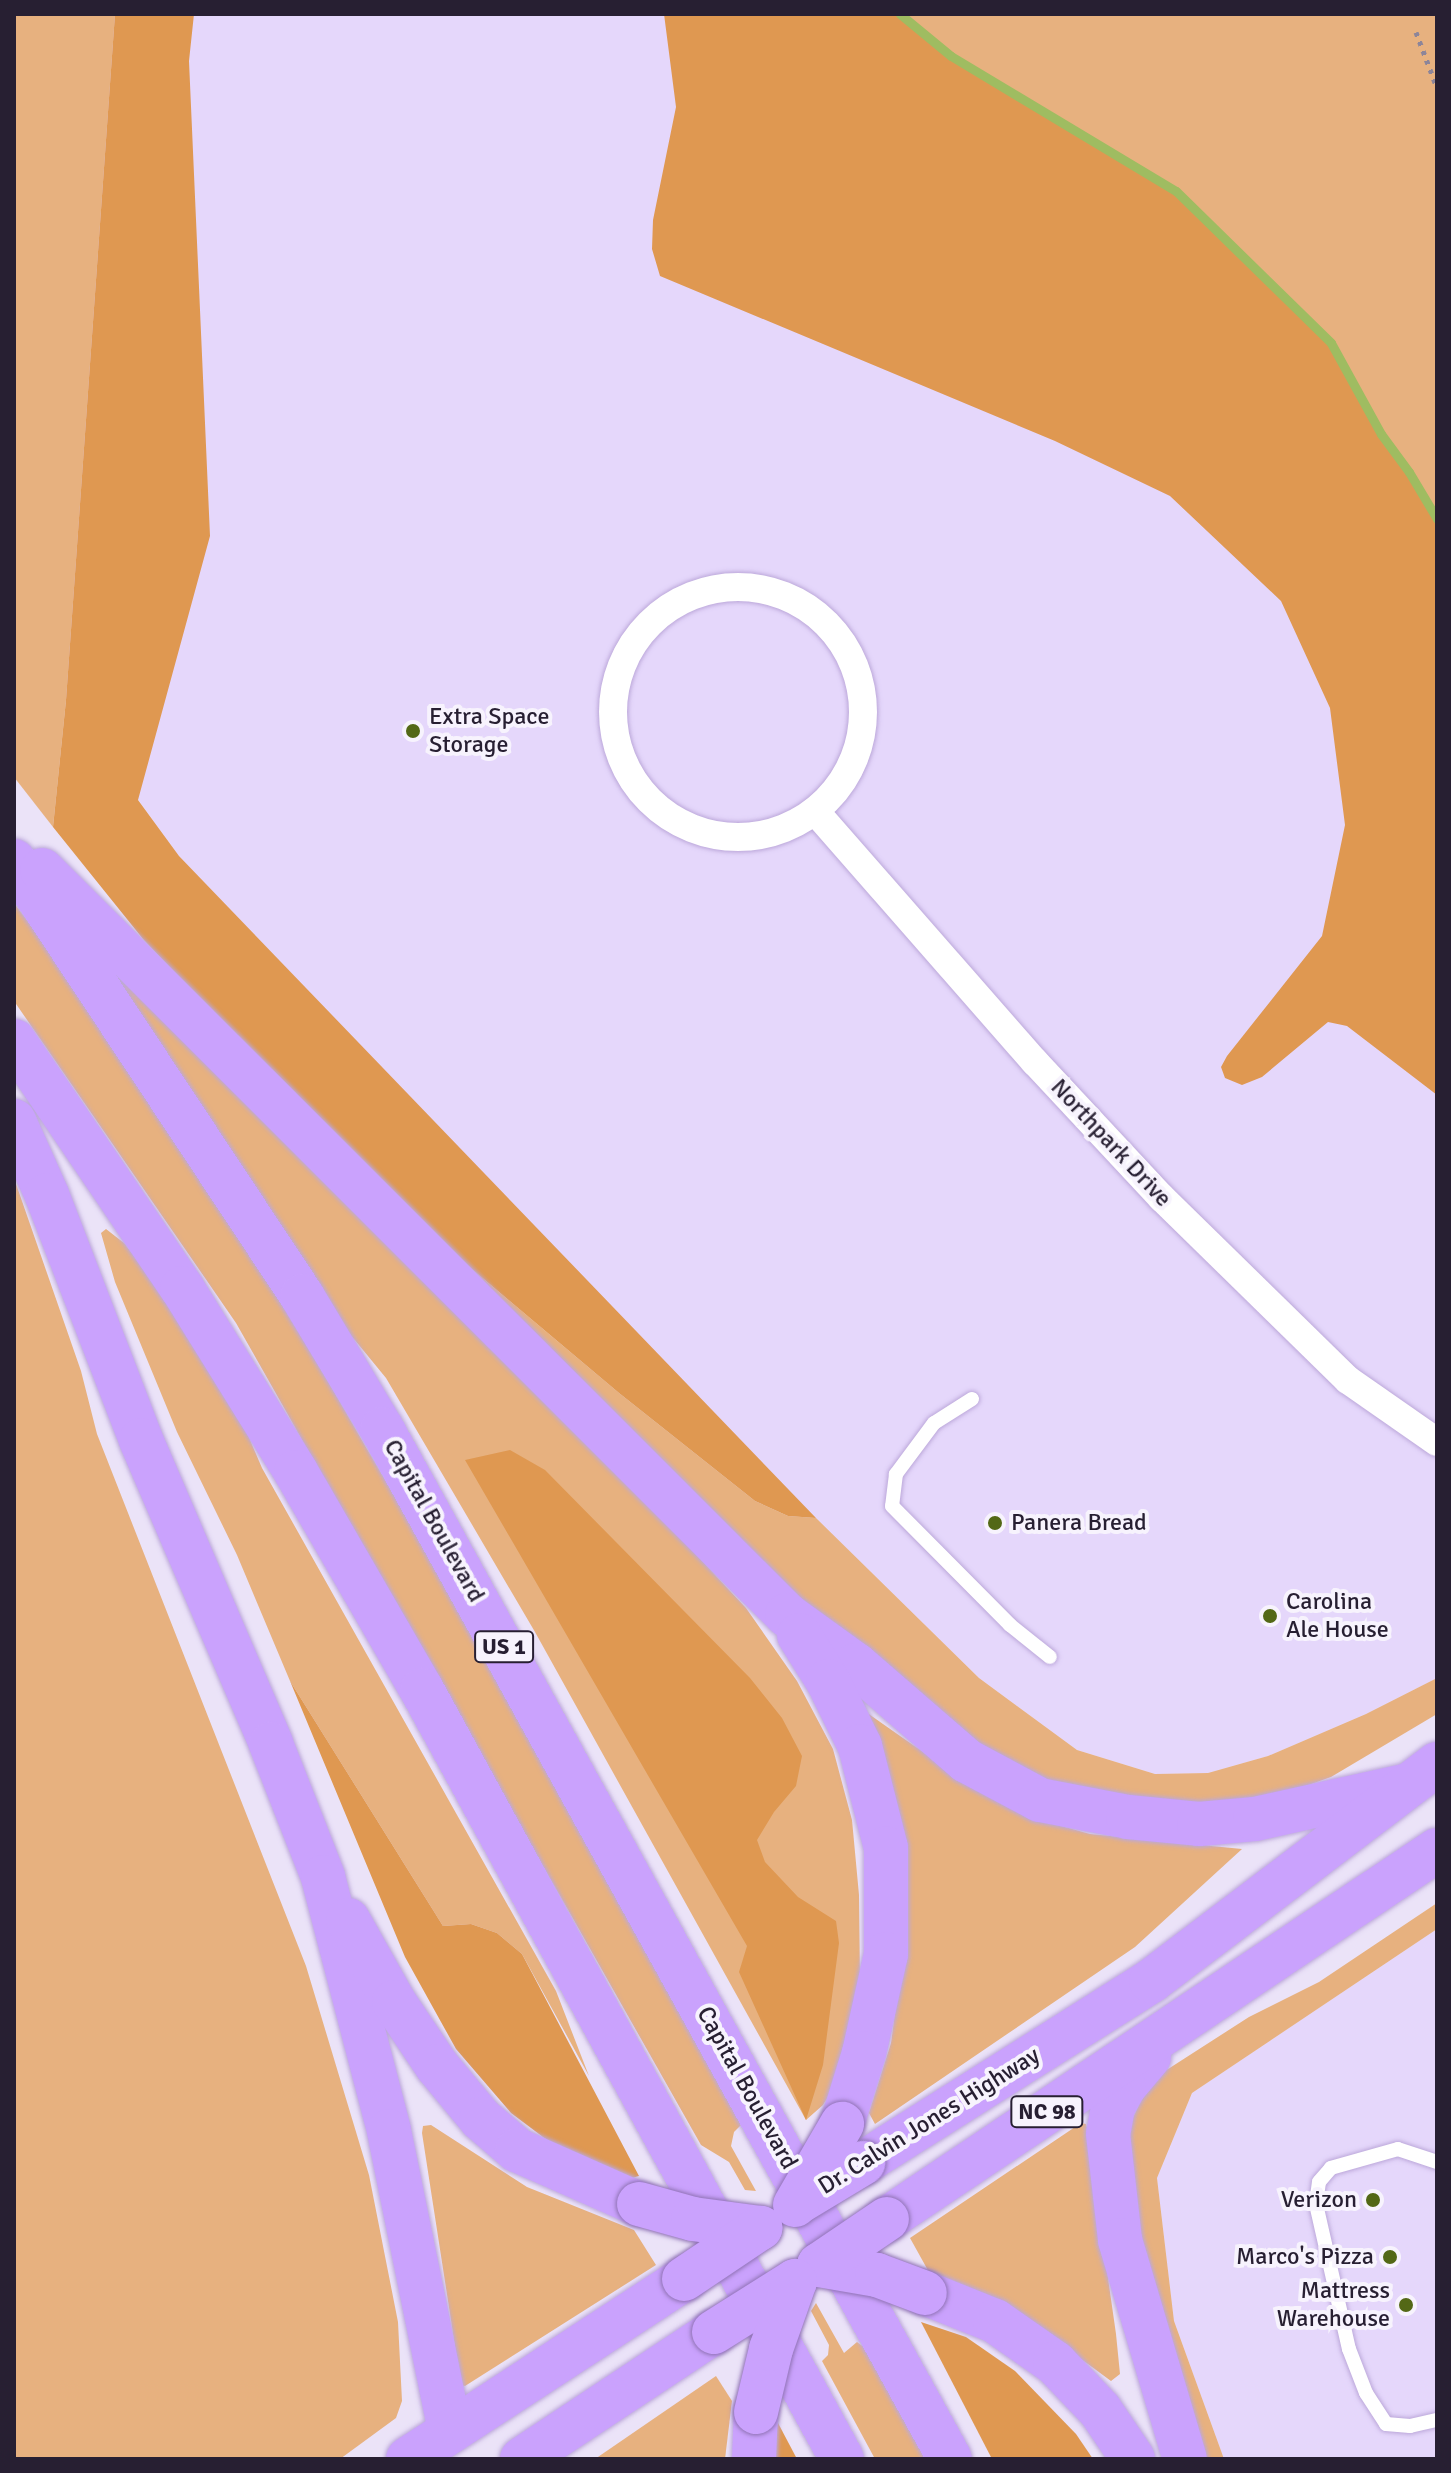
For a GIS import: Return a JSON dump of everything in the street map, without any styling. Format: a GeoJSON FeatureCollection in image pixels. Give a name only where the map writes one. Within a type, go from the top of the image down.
{"type":"FeatureCollection","features":[{"type":"Feature","properties":{"kind":"highway"},"geometry":{"type":"LineString","coordinates":[[14,842],[787,1615],[856,1665],[967,1761],[1040,1800],[1128,1817],[1199,1824],[1255,1819],[1420,1775]]}},
{"type":"Feature","properties":{"kind":"highway","name":"Capital Boulevard"},"geometry":{"type":"LineString","coordinates":[[14,861],[302,1296],[382,1429],[950,2459]]}},
{"type":"Feature","properties":{"kind":"highway"},"geometry":{"type":"LineString","coordinates":[[14,1041],[182,1288],[304,1486],[422,1690],[842,2459]]}},
{"type":"Feature","properties":{"kind":"highway"},"geometry":{"type":"LineString","coordinates":[[14,1121],[47,1195],[141,1440],[271,1744],[323,1877],[354,2007],[389,2131],[450,2431]]}},
{"type":"Feature","properties":{"kind":"highway"},"geometry":{"type":"LineString","coordinates":[[754,2459],[756,2412],[790,2246],[842,2124],[864,2053],[886,1954],[886,1848],[860,1746],[828,1681],[787,1615]]}},
{"type":"Feature","properties":{"kind":"highway","name":"Dr. Calvin Jones Highway"},"geometry":{"type":"LineString","coordinates":[[790,2246],[863,2163],[1151,1981],[1420,1775]]}},
{"type":"Feature","properties":{"kind":"highway","name":"NC 98"},"geometry":{"type":"LineString","coordinates":[[790,2246],[887,2219],[1437,1850]]}},
{"type":"Feature","properties":{"kind":"highway"},"geometry":{"type":"LineString","coordinates":[[323,1877],[394,2002],[437,2066],[481,2119],[517,2150],[639,2204],[790,2246],[877,2275],[995,2321],[1055,2363],[1100,2410],[1133,2459]]}},
{"type":"Feature","properties":{"kind":"highway"},"geometry":{"type":"LineString","coordinates":[[1185,2459],[1120,2240],[1108,2134],[1113,2107],[1124,2087],[1152,2054],[1208,2006]]}},
{"type":"Feature","properties":{"kind":"highway"},"geometry":{"type":"LineString","coordinates":[[408,2459],[684,2279],[790,2246]]}},
{"type":"Feature","properties":{"kind":"highway"},"geometry":{"type":"LineString","coordinates":[[522,2459],[714,2332],[790,2246]]}},
{"type":"Feature","properties":{"kind":"street"},"geometry":{"type":"LineString","coordinates":[[732,587],[760,589],[787,597],[811,611],[832,629],[848,652],[858,678],[863,706],[861,734],[853,761],[839,785],[815,811],[771,833],[743,837],[715,835],[688,828],[664,814],[643,795],[627,772],[617,746],[613,719],[615,691],[623,663],[636,639],[655,618],[679,602],[705,592],[732,587]]}},
{"type":"Feature","properties":{"kind":"street","name":"Northpark Drive"},"geometry":{"type":"LineString","coordinates":[[815,811],[988,1010],[1162,1198],[1348,1380],[1437,1442]]}},
{"type":"Feature","properties":{"kind":"lane"},"geometry":{"type":"LineString","coordinates":[[972,1399],[934,1423],[896,1474],[892,1506],[1010,1625],[1050,1657]]}},
{"type":"Feature","properties":{"kind":"lane"},"geometry":{"type":"LineString","coordinates":[[1437,2162],[1398,2149],[1331,2168],[1319,2182],[1316,2204],[1342,2320],[1366,2393],[1386,2424],[1410,2426],[1437,2420]]}},
{"type":"Feature","properties":{"kind":"path"},"geometry":{"type":"LineString","coordinates":[[1416,32],[1437,88]]}},
{"type":"Feature","properties":{"kind":"shaded area"},"geometry":{"type":"Polygon","coordinates":[[[14,14],[900,14],[1381,434],[1437,519],[1437,1678],[1366,1714],[1268,1756],[1208,1773],[1155,1774],[1077,1750],[979,1678],[781,1484],[179,856],[66,700],[14,14]]]}},
{"type":"Feature","properties":{"kind":"shaded area"},"geometry":{"type":"Polygon","coordinates":[[[14,14],[115,14],[66,700],[53,827],[14,777],[14,14]]]}},
{"type":"Feature","properties":{"kind":"shaded area"},"geometry":{"type":"Polygon","coordinates":[[[115,14],[194,14],[189,61],[210,536],[138,800],[179,856],[816,1518],[788,1516],[755,1501],[619,1393],[460,1259],[289,1093],[143,939],[53,827],[66,700],[115,14]]]}},
{"type":"Feature","properties":{"kind":"shaded area"},"geometry":{"type":"Polygon","coordinates":[[[664,14],[900,14],[951,56],[1176,191],[1331,343],[1381,434],[1409,472],[1437,519],[1437,1095],[1347,1026],[1328,1022],[1262,1077],[1242,1085],[1225,1078],[1221,1067],[1227,1056],[1322,936],[1345,825],[1330,708],[1281,601],[1170,496],[1055,441],[660,276],[652,249],[653,220],[676,107],[664,14]]]}},
{"type":"Feature","properties":{"kind":"shaded area"},"geometry":{"type":"Polygon","coordinates":[[[900,14],[1437,14],[1437,519],[1410,472],[1381,434],[900,14]]]}},
{"type":"Feature","properties":{"kind":"shaded area"},"geometry":{"type":"Polygon","coordinates":[[[14,903],[67,975],[289,1314],[526,1724],[742,2124],[734,2132],[731,2146],[756,2191],[745,2190],[729,2162],[701,2145],[236,1323],[14,1001],[14,903]]]}},
{"type":"Feature","properties":{"kind":"shaded area"},"geometry":{"type":"Polygon","coordinates":[[[129,971],[642,1497],[746,1608],[797,1681],[833,1749],[852,1820],[859,1895],[860,1981],[835,2085],[823,2105],[806,2120],[535,1632],[386,1378],[340,1322],[117,980],[129,971]]]}},
{"type":"Feature","properties":{"kind":"shaded area"},"geometry":{"type":"Polygon","coordinates":[[[14,1178],[81,1371],[97,1434],[306,1966],[369,2175],[398,2322],[402,2401],[396,2418],[340,2459],[14,2459],[14,1178]]]}},
{"type":"Feature","properties":{"kind":"shaded area"},"geometry":{"type":"Polygon","coordinates":[[[106,1229],[124,1243],[156,1284],[241,1419],[262,1468],[556,1991],[589,2076],[522,1954],[497,1933],[471,1924],[443,1926],[290,1681],[237,1555],[177,1432],[115,1282],[101,1233],[106,1229]]]}},
{"type":"Feature","properties":{"kind":"shaded area"},"geometry":{"type":"Polygon","coordinates":[[[460,1259],[619,1393],[755,1501],[788,1516],[816,1518],[979,1678],[1077,1750],[1155,1774],[1208,1773],[1268,1756],[1366,1714],[1437,1678],[1437,1714],[1331,1777],[1277,1796],[1220,1808],[1104,1804],[964,1744],[846,1642],[527,1333],[460,1259]]]}},
{"type":"Feature","properties":{"kind":"shaded area"},"geometry":{"type":"Polygon","coordinates":[[[510,1450],[545,1470],[750,1678],[782,1718],[802,1756],[796,1786],[774,1812],[757,1840],[765,1862],[798,1897],[836,1921],[839,1943],[823,2065],[806,2120],[739,1972],[747,1946],[465,1460],[510,1450]]]}},
{"type":"Feature","properties":{"kind":"shaded area"},"geometry":{"type":"Polygon","coordinates":[[[290,1681],[443,1926],[471,1924],[497,1933],[522,1954],[639,2176],[628,2179],[569,2154],[543,2137],[511,2113],[456,2049],[405,1957],[290,1681]]]}},
{"type":"Feature","properties":{"kind":"shaded area"},"geometry":{"type":"Polygon","coordinates":[[[863,1710],[973,1787],[1036,1819],[1090,1834],[1242,1849],[1135,1947],[875,2124],[869,2113],[891,2043],[904,1948],[863,1710]]]}},
{"type":"Feature","properties":{"kind":"shaded area"},"geometry":{"type":"Polygon","coordinates":[[[1437,1903],[1437,1929],[1192,2093],[1157,2178],[1174,2321],[1224,2459],[1193,2459],[1154,2322],[1124,2138],[1143,2096],[1165,2071],[1249,2017],[1319,1982],[1437,1903]]]}},
{"type":"Feature","properties":{"kind":"shaded area"},"geometry":{"type":"Polygon","coordinates":[[[1437,1929],[1437,2459],[1224,2459],[1174,2321],[1157,2178],[1192,2093],[1437,1929]]]}},
{"type":"Feature","properties":{"kind":"shaded area"},"geometry":{"type":"Polygon","coordinates":[[[1081,2123],[1086,2124],[1116,2334],[1120,2374],[1111,2381],[1054,2339],[930,2274],[910,2238],[1081,2123]]]}},
{"type":"Feature","properties":{"kind":"shaded area"},"geometry":{"type":"Polygon","coordinates":[[[431,2125],[527,2187],[634,2230],[656,2265],[465,2386],[461,2385],[422,2133],[423,2126],[431,2125]]]}},
{"type":"Feature","properties":{"kind":"shaded area"},"geometry":{"type":"Polygon","coordinates":[[[816,2303],[844,2353],[857,2342],[865,2348],[926,2459],[875,2459],[822,2361],[828,2355],[829,2345],[811,2311],[816,2303]]]}},
{"type":"Feature","properties":{"kind":"shaded area"},"geometry":{"type":"Polygon","coordinates":[[[921,2322],[966,2337],[1015,2371],[1076,2434],[1093,2459],[992,2459],[921,2322]]]}},
{"type":"Feature","properties":{"kind":"shaded area"},"geometry":{"type":"Polygon","coordinates":[[[716,2376],[732,2401],[725,2459],[595,2459],[716,2376]]]}},
{"type":"Feature","properties":{"kind":"shaded area"},"geometry":{"type":"Polygon","coordinates":[[[778,2423],[797,2459],[770,2459],[778,2423]]]}},
{"type":"Feature","properties":{"kind":"waterway"},"geometry":{"type":"LineString","coordinates":[[900,14],[951,56],[1176,191],[1331,343],[1381,434],[1409,472],[1437,519]]}},
{"type":"Feature","properties":{"kind":"place","name":"Extra Space Storage"},"geometry":{"type":"Point","coordinates":[413,731]}},
{"type":"Feature","properties":{"kind":"place","name":"Panera Bread"},"geometry":{"type":"Point","coordinates":[995,1523]}},
{"type":"Feature","properties":{"kind":"place","name":"Carolina Ale House"},"geometry":{"type":"Point","coordinates":[1270,1616]}},
{"type":"Feature","properties":{"kind":"place","name":"Verizon"},"geometry":{"type":"Point","coordinates":[1373,2200]}},
{"type":"Feature","properties":{"kind":"place","name":"Marco's Pizza"},"geometry":{"type":"Point","coordinates":[1390,2257]}},
{"type":"Feature","properties":{"kind":"place","name":"Mattress Warehouse"},"geometry":{"type":"Point","coordinates":[1406,2305]}}]}
